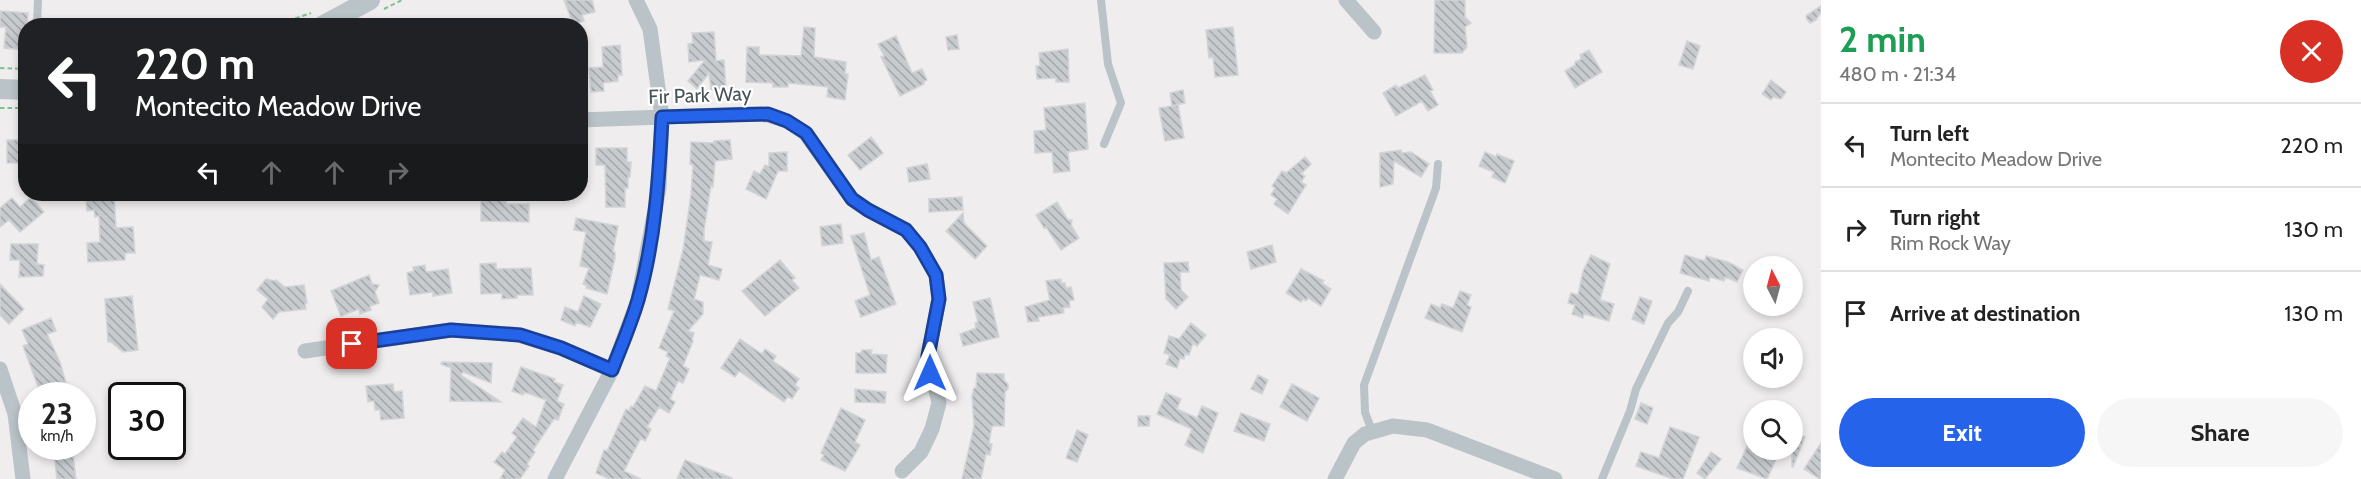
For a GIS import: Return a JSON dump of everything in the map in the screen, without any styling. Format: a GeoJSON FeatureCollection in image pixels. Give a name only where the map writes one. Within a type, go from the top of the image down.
{"type":"FeatureCollection","features":[{"type":"Feature","properties":{"kind":"street"},"geometry":{"type":"LineString","coordinates":[[320,18],[370,0]]}},
{"type":"Feature","properties":{"kind":"street"},"geometry":{"type":"LineString","coordinates":[[555,479],[612,370],[638,300],[659,188],[662,117],[650,28],[636,0]]}},
{"type":"Feature","properties":{"kind":"street"},"geometry":{"type":"LineString","coordinates":[[1346,0],[1374,32]]}},
{"type":"Feature","properties":{"kind":"street"},"geometry":{"type":"LineString","coordinates":[[0,89],[18,90]]}},
{"type":"Feature","properties":{"kind":"street","name":"Fir Park Way"},"geometry":{"type":"LineString","coordinates":[[588,120],[768,114],[787,121],[806,133],[852,199],[906,230],[920,247],[936,275],[939,299],[928,356],[939,403],[932,429],[921,452],[902,471]]}},
{"type":"Feature","properties":{"kind":"street"},"geometry":{"type":"LineString","coordinates":[[305,351],[451,330],[520,335],[561,348],[612,370]]}},
{"type":"Feature","properties":{"kind":"street"},"geometry":{"type":"LineString","coordinates":[[0,369],[15,414],[24,479]]}},
{"type":"Feature","properties":{"kind":"street"},"geometry":{"type":"LineString","coordinates":[[1335,479],[1354,443],[1372,431],[1393,426],[1427,430],[1555,479]]}},
{"type":"Feature","properties":{"kind":"lane"},"geometry":{"type":"LineString","coordinates":[[37,18],[38,0]]}},
{"type":"Feature","properties":{"kind":"lane"},"geometry":{"type":"LineString","coordinates":[[1101,0],[1108,64],[1121,103],[1104,144]]}},
{"type":"Feature","properties":{"kind":"lane"},"geometry":{"type":"LineString","coordinates":[[1372,431],[1365,412],[1364,385],[1433,198],[1438,164]]}},
{"type":"Feature","properties":{"kind":"lane"},"geometry":{"type":"LineString","coordinates":[[1602,479],[1630,411],[1636,389],[1668,323],[1678,312],[1688,291]]}},
{"type":"Feature","properties":{"kind":"path"},"geometry":{"type":"LineString","coordinates":[[0,68],[18,69]]}},
{"type":"Feature","properties":{"kind":"path"},"geometry":{"type":"LineString","coordinates":[[0,108],[18,108]]}},
{"type":"Feature","properties":{"kind":"building"},"geometry":{"type":"Polygon","coordinates":[[[564,0],[592,0],[595,12],[582,15],[583,18],[571,18],[564,0]]]}},
{"type":"Feature","properties":{"kind":"building"},"geometry":{"type":"Polygon","coordinates":[[[1435,0],[1465,0],[1465,17],[1471,23],[1465,27],[1467,47],[1462,53],[1434,53],[1435,0]]]}},
{"type":"Feature","properties":{"kind":"building"},"geometry":{"type":"Polygon","coordinates":[[[1821,6],[1821,12],[1816,20],[1810,23],[1806,18],[1807,15],[1821,6]]]}},
{"type":"Feature","properties":{"kind":"building"},"geometry":{"type":"Polygon","coordinates":[[[0,11],[28,13],[28,18],[18,18],[18,49],[4,48],[6,27],[0,27],[0,11]]]}},
{"type":"Feature","properties":{"kind":"building"},"geometry":{"type":"Polygon","coordinates":[[[804,27],[815,28],[814,57],[846,62],[845,74],[848,74],[845,100],[827,97],[828,87],[788,83],[788,87],[773,87],[773,83],[746,82],[747,47],[759,47],[759,55],[801,56],[804,27]]]}},
{"type":"Feature","properties":{"kind":"building"},"geometry":{"type":"Polygon","coordinates":[[[1233,27],[1238,75],[1215,77],[1213,57],[1209,58],[1206,30],[1233,27]]]}},
{"type":"Feature","properties":{"kind":"building"},"geometry":{"type":"Polygon","coordinates":[[[714,32],[716,61],[724,60],[726,89],[711,90],[709,73],[697,89],[688,81],[705,60],[689,62],[688,44],[693,43],[692,33],[714,32]]]}},
{"type":"Feature","properties":{"kind":"building"},"geometry":{"type":"Polygon","coordinates":[[[957,35],[959,49],[948,50],[946,37],[957,35]]]}},
{"type":"Feature","properties":{"kind":"building"},"geometry":{"type":"Polygon","coordinates":[[[896,36],[912,73],[922,69],[927,80],[924,84],[900,96],[881,57],[884,56],[878,44],[896,36]]]}},
{"type":"Feature","properties":{"kind":"building"},"geometry":{"type":"Polygon","coordinates":[[[1687,41],[1700,46],[1693,69],[1679,65],[1687,41]]]}},
{"type":"Feature","properties":{"kind":"building"},"geometry":{"type":"Polygon","coordinates":[[[620,45],[622,75],[618,75],[618,81],[603,83],[604,91],[591,92],[589,68],[603,67],[602,47],[620,45]]]}},
{"type":"Feature","properties":{"kind":"building"},"geometry":{"type":"Polygon","coordinates":[[[1068,49],[1069,82],[1056,82],[1056,78],[1037,79],[1036,66],[1040,66],[1039,53],[1068,49]]]}},
{"type":"Feature","properties":{"kind":"building"},"geometry":{"type":"Polygon","coordinates":[[[1589,50],[1602,72],[1575,88],[1565,71],[1581,59],[1580,55],[1589,50]]]}},
{"type":"Feature","properties":{"kind":"building"},"geometry":{"type":"Polygon","coordinates":[[[1425,75],[1438,105],[1428,111],[1422,101],[1396,116],[1383,93],[1396,85],[1398,88],[1425,75]]]}},
{"type":"Feature","properties":{"kind":"building"},"geometry":{"type":"Polygon","coordinates":[[[1771,80],[1786,92],[1781,99],[1773,97],[1771,100],[1762,94],[1771,80]]]}},
{"type":"Feature","properties":{"kind":"building"},"geometry":{"type":"Polygon","coordinates":[[[1183,90],[1185,103],[1172,106],[1170,93],[1183,90]]]}},
{"type":"Feature","properties":{"kind":"building"},"geometry":{"type":"Polygon","coordinates":[[[1085,103],[1088,149],[1068,152],[1070,171],[1054,173],[1052,152],[1035,153],[1034,131],[1046,130],[1044,108],[1085,103]]]}},
{"type":"Feature","properties":{"kind":"building"},"geometry":{"type":"Polygon","coordinates":[[[1178,105],[1184,138],[1165,141],[1159,108],[1178,105]]]}},
{"type":"Feature","properties":{"kind":"building"},"geometry":{"type":"Polygon","coordinates":[[[871,137],[883,153],[860,170],[848,155],[871,137]]]}},
{"type":"Feature","properties":{"kind":"building"},"geometry":{"type":"Polygon","coordinates":[[[7,140],[18,140],[18,163],[7,163],[7,140]]]}},
{"type":"Feature","properties":{"kind":"building"},"geometry":{"type":"Polygon","coordinates":[[[730,140],[732,159],[715,161],[713,187],[711,186],[704,230],[704,241],[712,242],[708,265],[722,269],[719,280],[700,275],[694,299],[703,302],[703,314],[688,331],[694,333],[683,366],[689,369],[683,383],[678,381],[670,399],[675,402],[669,413],[659,407],[647,427],[651,429],[645,441],[641,438],[624,471],[641,479],[609,479],[596,473],[604,450],[607,451],[626,409],[629,411],[631,406],[633,407],[645,386],[656,391],[670,358],[666,356],[668,352],[659,348],[674,311],[668,309],[683,250],[691,194],[693,165],[690,164],[691,142],[714,143],[714,141],[730,140]]]}},
{"type":"Feature","properties":{"kind":"building"},"geometry":{"type":"Polygon","coordinates":[[[596,148],[627,148],[627,162],[631,162],[628,188],[625,188],[625,207],[606,207],[605,165],[596,165],[596,148]]]}},
{"type":"Feature","properties":{"kind":"building"},"geometry":{"type":"Polygon","coordinates":[[[1401,150],[1402,153],[1411,152],[1429,164],[1421,177],[1394,161],[1393,184],[1380,187],[1380,153],[1401,150]]]}},
{"type":"Feature","properties":{"kind":"building"},"geometry":{"type":"Polygon","coordinates":[[[787,152],[787,171],[778,171],[766,199],[746,189],[754,171],[760,174],[765,165],[769,166],[769,153],[787,152]]]}},
{"type":"Feature","properties":{"kind":"building"},"geometry":{"type":"Polygon","coordinates":[[[1485,152],[1514,161],[1505,183],[1492,177],[1494,172],[1479,166],[1485,152]]]}},
{"type":"Feature","properties":{"kind":"building"},"geometry":{"type":"Polygon","coordinates":[[[1305,157],[1311,164],[1301,174],[1305,176],[1301,182],[1306,185],[1288,214],[1274,204],[1277,199],[1271,195],[1275,188],[1272,186],[1282,171],[1286,173],[1305,157]]]}},
{"type":"Feature","properties":{"kind":"building"},"geometry":{"type":"Polygon","coordinates":[[[927,164],[930,179],[909,182],[907,168],[927,164]]]}},
{"type":"Feature","properties":{"kind":"building"},"geometry":{"type":"Polygon","coordinates":[[[962,197],[963,210],[929,212],[929,199],[962,197]]]}},
{"type":"Feature","properties":{"kind":"building"},"geometry":{"type":"Polygon","coordinates":[[[12,198],[20,207],[27,201],[34,201],[44,212],[20,232],[9,220],[0,227],[0,208],[12,198]]]}},
{"type":"Feature","properties":{"kind":"building"},"geometry":{"type":"Polygon","coordinates":[[[86,201],[114,201],[116,228],[133,227],[135,253],[125,253],[125,260],[88,262],[87,243],[100,242],[99,216],[95,217],[94,210],[87,211],[86,201]]]}},
{"type":"Feature","properties":{"kind":"building"},"geometry":{"type":"Polygon","coordinates":[[[481,201],[529,204],[529,222],[481,221],[481,201]]]}},
{"type":"Feature","properties":{"kind":"building"},"geometry":{"type":"Polygon","coordinates":[[[1057,202],[1068,220],[1072,220],[1071,225],[1079,238],[1061,250],[1036,215],[1057,202]]]}},
{"type":"Feature","properties":{"kind":"building"},"geometry":{"type":"Polygon","coordinates":[[[963,213],[964,223],[987,246],[975,259],[946,231],[963,213]]]}},
{"type":"Feature","properties":{"kind":"building"},"geometry":{"type":"Polygon","coordinates":[[[576,218],[618,226],[613,252],[615,252],[615,258],[607,294],[586,288],[587,286],[583,284],[589,268],[580,266],[586,232],[574,230],[576,218]]]}},
{"type":"Feature","properties":{"kind":"building"},"geometry":{"type":"Polygon","coordinates":[[[841,224],[843,243],[822,246],[820,227],[841,224]]]}},
{"type":"Feature","properties":{"kind":"building"},"geometry":{"type":"Polygon","coordinates":[[[864,233],[871,260],[879,257],[896,304],[861,317],[855,301],[870,295],[851,236],[864,233]]]}},
{"type":"Feature","properties":{"kind":"building"},"geometry":{"type":"Polygon","coordinates":[[[11,244],[38,244],[37,264],[44,265],[43,276],[19,277],[20,260],[10,260],[11,244]]]}},
{"type":"Feature","properties":{"kind":"building"},"geometry":{"type":"Polygon","coordinates":[[[1272,245],[1276,262],[1251,269],[1247,252],[1272,245]]]}},
{"type":"Feature","properties":{"kind":"building"},"geometry":{"type":"Polygon","coordinates":[[[1591,255],[1610,264],[1600,300],[1614,304],[1609,321],[1584,314],[1583,318],[1572,314],[1575,305],[1568,303],[1571,293],[1578,295],[1583,271],[1591,255]]]}},
{"type":"Feature","properties":{"kind":"building"},"geometry":{"type":"Polygon","coordinates":[[[1685,255],[1705,261],[1706,256],[1728,262],[1743,270],[1737,282],[1725,277],[1724,281],[1710,277],[1709,281],[1680,273],[1685,255]]]}},
{"type":"Feature","properties":{"kind":"building"},"geometry":{"type":"Polygon","coordinates":[[[780,260],[795,278],[792,280],[799,288],[765,316],[742,291],[780,260]]]}},
{"type":"Feature","properties":{"kind":"building"},"geometry":{"type":"Polygon","coordinates":[[[1188,262],[1189,272],[1180,272],[1181,290],[1188,297],[1176,309],[1166,299],[1164,263],[1188,262]]]}},
{"type":"Feature","properties":{"kind":"building"},"geometry":{"type":"Polygon","coordinates":[[[496,263],[496,269],[531,268],[533,295],[517,295],[517,298],[502,299],[502,293],[481,294],[480,264],[496,263]]]}},
{"type":"Feature","properties":{"kind":"building"},"geometry":{"type":"Polygon","coordinates":[[[425,265],[426,272],[448,269],[452,293],[433,296],[433,292],[410,295],[407,273],[414,271],[413,267],[425,265]]]}},
{"type":"Feature","properties":{"kind":"building"},"geometry":{"type":"Polygon","coordinates":[[[1301,269],[1324,281],[1322,283],[1331,289],[1321,306],[1308,298],[1301,302],[1286,293],[1301,269]]]}},
{"type":"Feature","properties":{"kind":"building"},"geometry":{"type":"Polygon","coordinates":[[[369,275],[372,284],[379,285],[375,292],[379,303],[370,306],[371,310],[360,314],[359,309],[341,316],[331,291],[369,275]]]}},
{"type":"Feature","properties":{"kind":"building"},"geometry":{"type":"Polygon","coordinates":[[[266,279],[276,280],[285,287],[304,285],[306,309],[279,312],[273,319],[262,307],[268,299],[257,290],[266,279]]]}},
{"type":"Feature","properties":{"kind":"building"},"geometry":{"type":"Polygon","coordinates":[[[1061,279],[1061,283],[1065,283],[1066,288],[1071,287],[1074,300],[1069,301],[1070,307],[1063,308],[1064,313],[1038,317],[1039,321],[1028,322],[1025,307],[1050,300],[1046,281],[1061,279]]]}},
{"type":"Feature","properties":{"kind":"building"},"geometry":{"type":"Polygon","coordinates":[[[0,284],[24,309],[9,324],[0,315],[0,284]]]}},
{"type":"Feature","properties":{"kind":"building"},"geometry":{"type":"Polygon","coordinates":[[[1460,291],[1471,295],[1467,305],[1471,307],[1462,332],[1425,318],[1431,304],[1440,308],[1442,304],[1453,308],[1460,291]]]}},
{"type":"Feature","properties":{"kind":"building"},"geometry":{"type":"Polygon","coordinates":[[[132,296],[138,350],[123,352],[108,342],[105,299],[132,296]]]}},
{"type":"Feature","properties":{"kind":"building"},"geometry":{"type":"Polygon","coordinates":[[[584,296],[601,304],[590,327],[576,322],[575,326],[561,320],[565,307],[578,312],[584,296]]]}},
{"type":"Feature","properties":{"kind":"building"},"geometry":{"type":"Polygon","coordinates":[[[1640,297],[1652,301],[1644,324],[1632,319],[1640,297]]]}},
{"type":"Feature","properties":{"kind":"building"},"geometry":{"type":"Polygon","coordinates":[[[990,298],[999,337],[963,346],[960,334],[976,328],[975,323],[978,322],[973,302],[990,298]]]}},
{"type":"Feature","properties":{"kind":"building"},"geometry":{"type":"Polygon","coordinates":[[[51,318],[56,331],[47,334],[60,362],[66,382],[36,382],[23,346],[28,344],[22,330],[51,318]]]}},
{"type":"Feature","properties":{"kind":"building"},"geometry":{"type":"Polygon","coordinates":[[[1191,323],[1206,335],[1197,346],[1193,343],[1189,355],[1185,354],[1184,359],[1180,358],[1177,368],[1166,364],[1170,355],[1164,353],[1169,336],[1179,339],[1191,323]]]}},
{"type":"Feature","properties":{"kind":"building"},"geometry":{"type":"Polygon","coordinates":[[[740,339],[762,354],[765,349],[776,356],[773,361],[799,379],[795,385],[799,388],[792,399],[788,396],[784,402],[739,371],[735,377],[721,368],[740,339]]]}},
{"type":"Feature","properties":{"kind":"building"},"geometry":{"type":"Polygon","coordinates":[[[862,350],[872,350],[871,354],[887,355],[886,373],[856,373],[856,353],[861,353],[862,350]]]}},
{"type":"Feature","properties":{"kind":"building"},"geometry":{"type":"Polygon","coordinates":[[[442,362],[492,363],[491,383],[463,372],[461,375],[501,402],[450,401],[451,368],[441,364],[442,362]]]}},
{"type":"Feature","properties":{"kind":"building"},"geometry":{"type":"Polygon","coordinates":[[[521,367],[555,379],[554,382],[563,385],[557,401],[564,404],[558,420],[554,419],[533,450],[535,452],[527,464],[529,466],[520,479],[500,479],[505,470],[494,462],[502,452],[505,454],[517,437],[512,433],[523,418],[536,427],[546,400],[524,392],[523,395],[512,391],[521,367]]]}},
{"type":"Feature","properties":{"kind":"building"},"geometry":{"type":"Polygon","coordinates":[[[977,373],[1004,374],[1008,389],[1005,392],[1004,426],[992,426],[989,443],[992,444],[990,455],[986,454],[981,479],[962,479],[974,426],[972,396],[976,388],[977,373]]]}},
{"type":"Feature","properties":{"kind":"building"},"geometry":{"type":"Polygon","coordinates":[[[1258,375],[1268,380],[1262,394],[1251,389],[1258,375]]]}},
{"type":"Feature","properties":{"kind":"building"},"geometry":{"type":"Polygon","coordinates":[[[393,384],[394,392],[402,391],[404,418],[381,420],[380,410],[375,410],[374,401],[368,402],[366,386],[393,384]]]}},
{"type":"Feature","properties":{"kind":"building"},"geometry":{"type":"Polygon","coordinates":[[[1292,384],[1319,398],[1307,421],[1280,407],[1292,384]]]}},
{"type":"Feature","properties":{"kind":"building"},"geometry":{"type":"Polygon","coordinates":[[[855,389],[886,392],[885,403],[855,402],[855,389]]]}},
{"type":"Feature","properties":{"kind":"building"},"geometry":{"type":"Polygon","coordinates":[[[1166,393],[1181,399],[1177,409],[1197,418],[1202,406],[1218,413],[1203,453],[1185,445],[1192,429],[1157,414],[1166,393]]]}},
{"type":"Feature","properties":{"kind":"building"},"geometry":{"type":"Polygon","coordinates":[[[1641,403],[1653,408],[1647,424],[1635,419],[1641,403]]]}},
{"type":"Feature","properties":{"kind":"building"},"geometry":{"type":"Polygon","coordinates":[[[841,408],[865,420],[855,442],[860,445],[845,471],[821,460],[824,455],[821,453],[841,408]]]}},
{"type":"Feature","properties":{"kind":"building"},"geometry":{"type":"Polygon","coordinates":[[[1241,413],[1270,424],[1264,441],[1234,431],[1241,413]]]}},
{"type":"Feature","properties":{"kind":"building"},"geometry":{"type":"Polygon","coordinates":[[[1138,416],[1150,416],[1149,426],[1138,426],[1138,416]]]}},
{"type":"Feature","properties":{"kind":"building"},"geometry":{"type":"Polygon","coordinates":[[[1670,427],[1699,437],[1683,479],[1673,479],[1636,466],[1641,452],[1659,458],[1670,427]]]}},
{"type":"Feature","properties":{"kind":"building"},"geometry":{"type":"Polygon","coordinates":[[[1077,430],[1088,435],[1077,462],[1066,458],[1077,430]]]}},
{"type":"Feature","properties":{"kind":"building"},"geometry":{"type":"Polygon","coordinates":[[[1821,443],[1821,479],[1820,479],[1804,469],[1821,443]]]}},
{"type":"Feature","properties":{"kind":"building"},"geometry":{"type":"Polygon","coordinates":[[[1711,452],[1721,459],[1705,479],[1697,473],[1711,452]]]}},
{"type":"Feature","properties":{"kind":"building"},"geometry":{"type":"Polygon","coordinates":[[[1743,455],[1743,460],[1776,460],[1767,479],[1737,468],[1743,455]]]}},
{"type":"Feature","properties":{"kind":"building"},"geometry":{"type":"Polygon","coordinates":[[[55,460],[74,460],[76,479],[57,479],[55,460]]]}},
{"type":"Feature","properties":{"kind":"building"},"geometry":{"type":"Polygon","coordinates":[[[685,460],[732,478],[732,479],[677,479],[685,460]]]}},
{"type":"Feature","properties":{"kind":"route"},"geometry":{"type":"LineString","coordinates":[[352,344],[451,330],[520,335],[561,348],[612,370],[638,300],[659,188],[662,117],[768,114],[787,121],[806,133],[852,199],[906,230],[920,247],[936,275],[939,299],[928,356],[930,373]]}}]}
